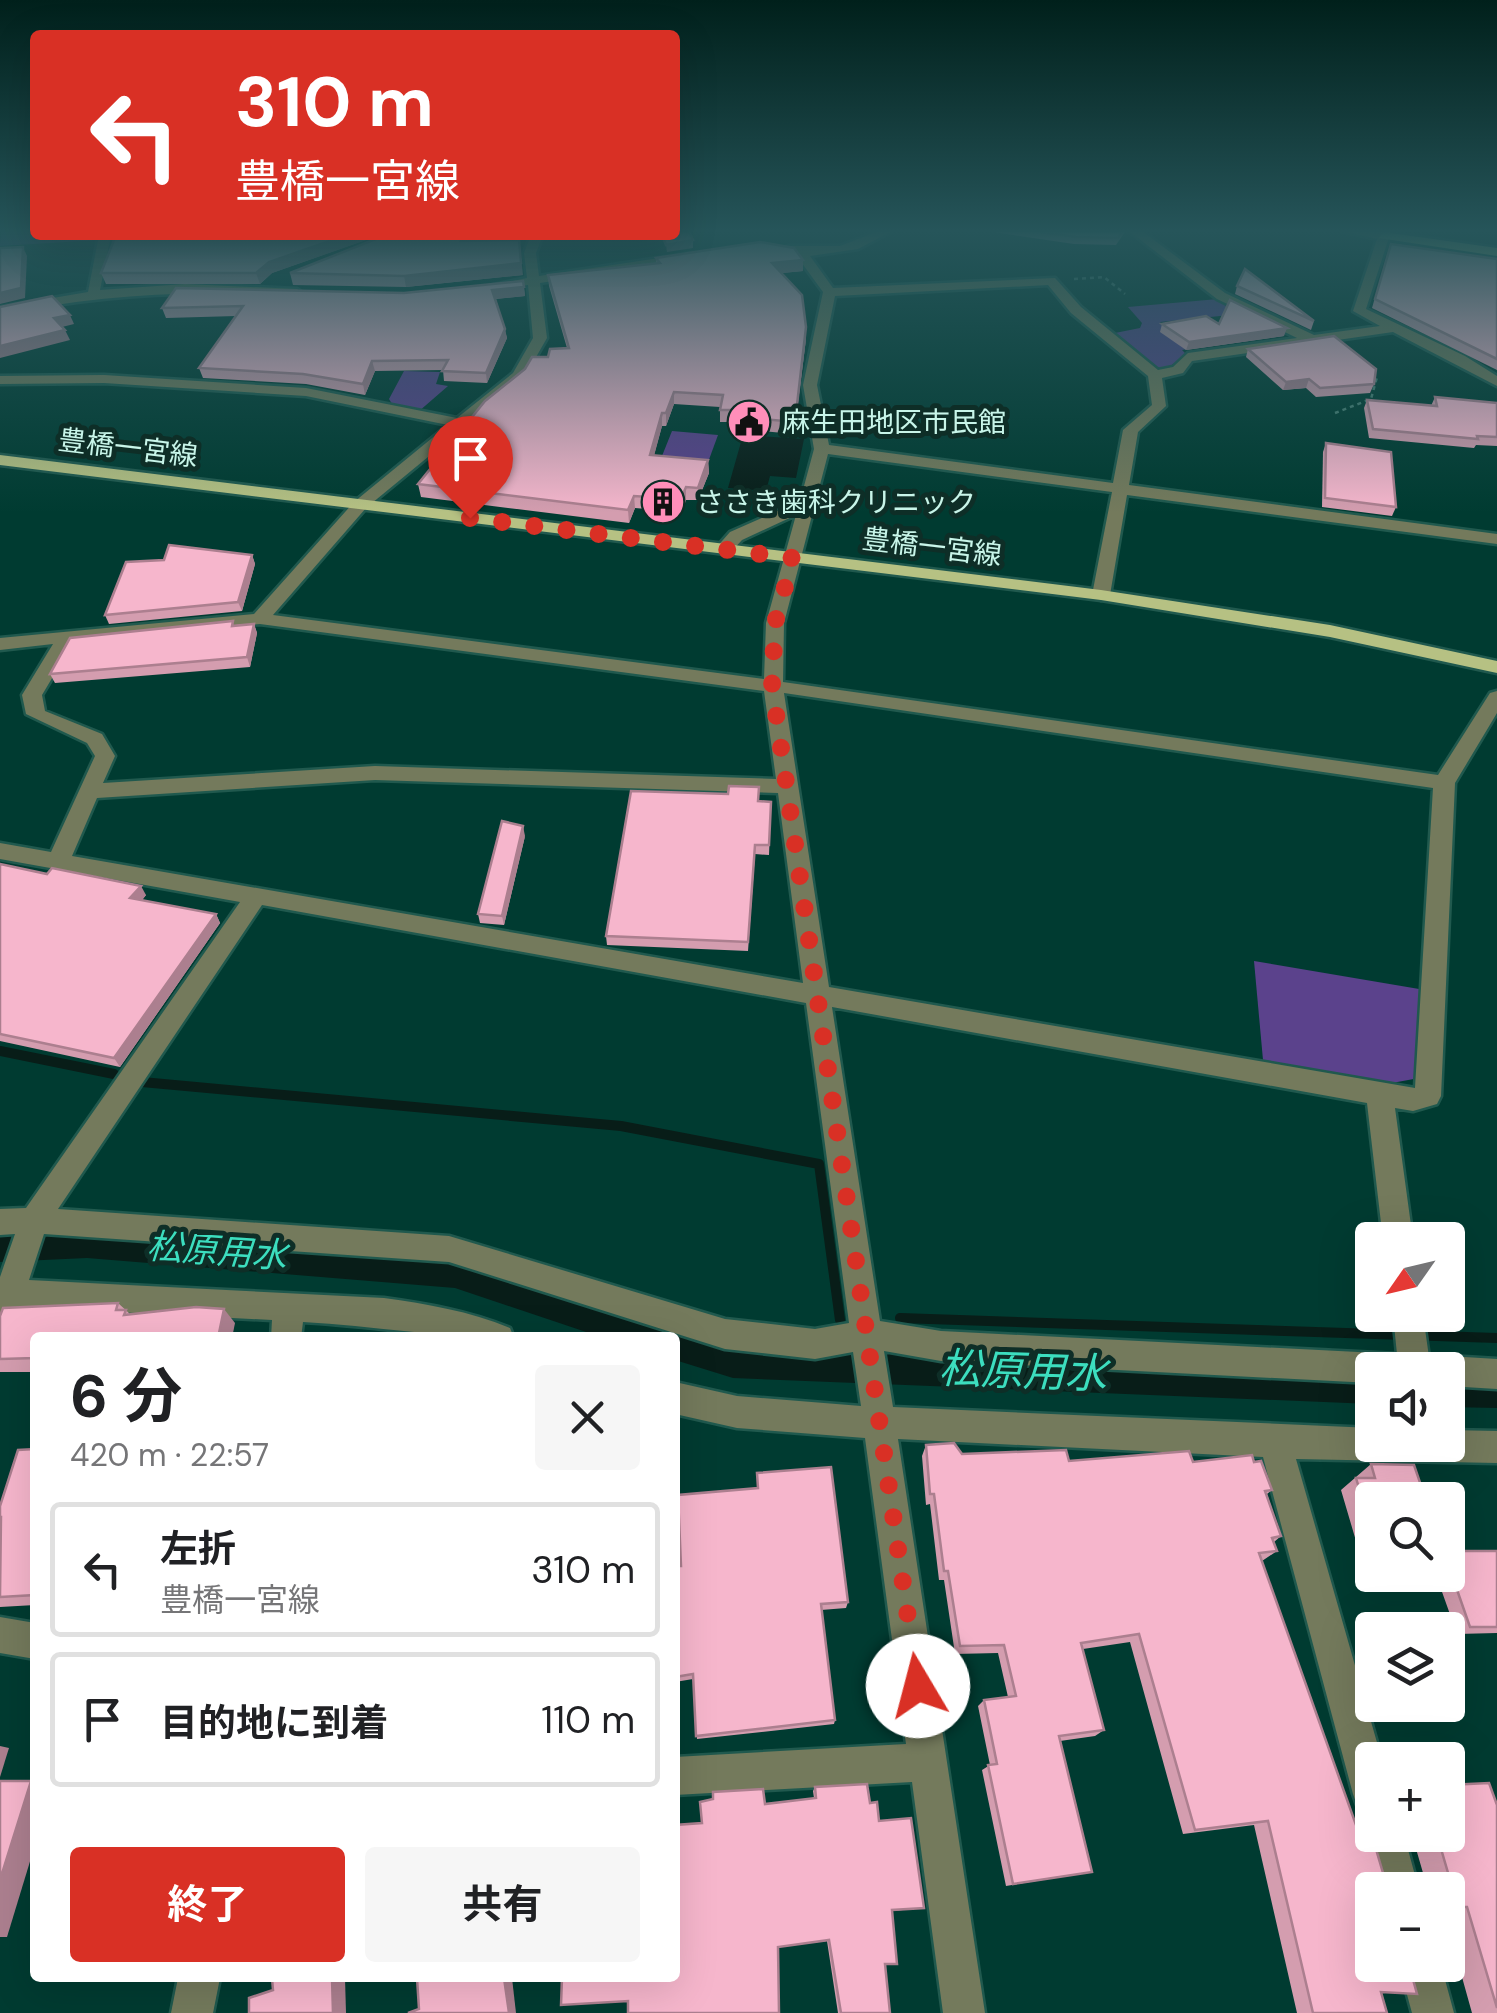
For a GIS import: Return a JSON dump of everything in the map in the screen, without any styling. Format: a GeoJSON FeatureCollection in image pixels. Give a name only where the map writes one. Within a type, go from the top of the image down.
{"type":"FeatureCollection","features":[{"type":"Feature","properties":{"kind":"main road","name":"豊橋一宮線"},"geometry":{"type":"LineString","coordinates":[[0,460],[1101,595],[1330,630],[1497,668]]}},
{"type":"Feature","properties":{"kind":"street"},"geometry":{"type":"LineString","coordinates":[[260,620],[360,505],[520,375],[538,347],[537,325]]}},
{"type":"Feature","properties":{"kind":"street"},"geometry":{"type":"LineString","coordinates":[[822,325],[810,385],[822,449],[775,623],[772,686],[820,996],[964,2013]]}},
{"type":"Feature","properties":{"kind":"street"},"geometry":{"type":"LineString","coordinates":[[1094,325],[1154,375],[1159,406],[1131,430],[1101,595]]}},
{"type":"Feature","properties":{"kind":"street"},"geometry":{"type":"LineString","coordinates":[[1287,325],[1322,340]]}},
{"type":"Feature","properties":{"kind":"street"},"geometry":{"type":"LineString","coordinates":[[1388,325],[1460,359],[1497,382]]}},
{"type":"Feature","properties":{"kind":"street"},"geometry":{"type":"LineString","coordinates":[[1154,375],[1178,370],[1188,356],[1394,328]]}},
{"type":"Feature","properties":{"kind":"street"},"geometry":{"type":"LineString","coordinates":[[0,380],[104,379],[306,392],[460,424]]}},
{"type":"Feature","properties":{"kind":"street"},"geometry":{"type":"LineString","coordinates":[[822,449],[1497,539]]}},
{"type":"Feature","properties":{"kind":"street"},"geometry":{"type":"LineString","coordinates":[[724,550],[736,536],[808,503]]}},
{"type":"Feature","properties":{"kind":"street"},"geometry":{"type":"LineString","coordinates":[[0,644],[260,620],[772,686],[1444,783]]}},
{"type":"Feature","properties":{"kind":"street"},"geometry":{"type":"LineString","coordinates":[[58,862],[93,791],[104,756],[102,746],[36,714],[31,706],[32,695],[67,637]]}},
{"type":"Feature","properties":{"kind":"street"},"geometry":{"type":"LineString","coordinates":[[0,852],[1380,1097],[1428,1096],[1444,783],[1497,697]]}},
{"type":"Feature","properties":{"kind":"street"},"geometry":{"type":"LineString","coordinates":[[93,791],[375,773],[785,786]]}},
{"type":"Feature","properties":{"kind":"street"},"geometry":{"type":"LineString","coordinates":[[0,1322],[6,1292],[33,1226],[254,899]]}},
{"type":"Feature","properties":{"kind":"street"},"geometry":{"type":"LineString","coordinates":[[1380,1097],[1396,1222]]}},
{"type":"Feature","properties":{"kind":"street"},"geometry":{"type":"LineString","coordinates":[[0,1222],[449,1249],[725,1334],[816,1344],[1413,1345]]}},
{"type":"Feature","properties":{"kind":"street"},"geometry":{"type":"LineString","coordinates":[[6,1292],[289,1304],[421,1318],[476,1332]]}},
{"type":"Feature","properties":{"kind":"street"},"geometry":{"type":"LineString","coordinates":[[287,1332],[289,1304]]}},
{"type":"Feature","properties":{"kind":"street"},"geometry":{"type":"LineString","coordinates":[[1465,1372],[1497,1374]]}},
{"type":"Feature","properties":{"kind":"street"},"geometry":{"type":"LineString","coordinates":[[680,1399],[736,1410],[879,1405],[1276,1445],[1497,1447]]}},
{"type":"Feature","properties":{"kind":"street"},"geometry":{"type":"LineString","coordinates":[[1276,1445],[1358,1742]]}},
{"type":"Feature","properties":{"kind":"street"},"geometry":{"type":"LineString","coordinates":[[0,1635],[30,1640]]}},
{"type":"Feature","properties":{"kind":"street"},"geometry":{"type":"LineString","coordinates":[[680,1776],[929,1762]]}},
{"type":"Feature","properties":{"kind":"street"},"geometry":{"type":"LineString","coordinates":[[192,2013],[198,1982]]}},
{"type":"Feature","properties":{"kind":"street"},"geometry":{"type":"LineString","coordinates":[[1425,1982],[1433,2013]]}},
{"type":"Feature","properties":{"kind":"path"},"geometry":{"type":"LineString","coordinates":[[1322,340],[1377,377],[1371,399],[1335,413]]}},
{"type":"Feature","properties":{"kind":"shaded area"},"geometry":{"type":"Polygon","coordinates":[[[1164,325],[1194,348],[1182,350],[1187,355],[1161,372],[1110,334],[1164,325]]]}},
{"type":"Feature","properties":{"kind":"shaded area"},"geometry":{"type":"Polygon","coordinates":[[[404,371],[440,372],[436,384],[448,386],[418,412],[394,407],[389,399],[404,371]]]}},
{"type":"Feature","properties":{"kind":"shaded area"},"geometry":{"type":"Polygon","coordinates":[[[672,431],[718,435],[707,465],[660,461],[672,431]]]}},
{"type":"Feature","properties":{"kind":"shaded area"},"geometry":{"type":"Polygon","coordinates":[[[1254,961],[1425,990],[1419,1078],[1392,1083],[1263,1060],[1254,961]]]}},
{"type":"Feature","properties":{"kind":"water"},"geometry":{"type":"Polygon","coordinates":[[[743,435],[804,439],[796,478],[770,476],[766,491],[728,488],[743,435]]]}},
{"type":"Feature","properties":{"kind":"building"},"geometry":{"type":"Polygon","coordinates":[[[0,325],[60,325],[65,330],[0,346],[0,325]]]}},
{"type":"Feature","properties":{"kind":"building"},"geometry":{"type":"Polygon","coordinates":[[[230,325],[504,325],[505,329],[486,373],[442,371],[448,360],[372,361],[363,384],[303,374],[199,368],[230,325]]]}},
{"type":"Feature","properties":{"kind":"building"},"geometry":{"type":"Polygon","coordinates":[[[562,325],[806,327],[795,422],[730,416],[732,410],[720,410],[723,395],[674,392],[666,413],[662,413],[650,455],[708,460],[698,488],[686,487],[681,499],[634,496],[628,510],[418,484],[485,401],[525,369],[532,357],[548,357],[550,349],[569,348],[562,325]]]}},
{"type":"Feature","properties":{"kind":"building"},"geometry":{"type":"Polygon","coordinates":[[[1163,325],[1287,328],[1189,342],[1163,325]]]}},
{"type":"Feature","properties":{"kind":"building"},"geometry":{"type":"Polygon","coordinates":[[[1428,325],[1497,325],[1497,359],[1428,325]]]}},
{"type":"Feature","properties":{"kind":"building"},"geometry":{"type":"Polygon","coordinates":[[[1334,336],[1376,369],[1374,384],[1320,388],[1309,379],[1286,382],[1248,349],[1334,336]]]}},
{"type":"Feature","properties":{"kind":"building"},"geometry":{"type":"Polygon","coordinates":[[[1435,397],[1497,403],[1497,437],[1477,436],[1478,439],[1373,429],[1367,400],[1437,406],[1435,397]]]}},
{"type":"Feature","properties":{"kind":"building"},"geometry":{"type":"Polygon","coordinates":[[[1326,443],[1391,452],[1396,507],[1325,498],[1326,443]]]}},
{"type":"Feature","properties":{"kind":"building"},"geometry":{"type":"Polygon","coordinates":[[[169,545],[252,555],[238,602],[105,615],[126,562],[164,560],[169,545]]]}},
{"type":"Feature","properties":{"kind":"building"},"geometry":{"type":"Polygon","coordinates":[[[233,621],[232,626],[254,624],[247,657],[50,674],[70,638],[233,621]]]}},
{"type":"Feature","properties":{"kind":"building"},"geometry":{"type":"Polygon","coordinates":[[[729,786],[759,787],[758,801],[771,802],[769,845],[755,845],[748,942],[606,936],[631,791],[728,794],[729,786]]]}},
{"type":"Feature","properties":{"kind":"building"},"geometry":{"type":"Polygon","coordinates":[[[502,821],[523,826],[502,916],[478,914],[502,821]]]}},
{"type":"Feature","properties":{"kind":"building"},"geometry":{"type":"Polygon","coordinates":[[[0,864],[47,874],[52,868],[141,886],[130,898],[216,914],[114,1058],[0,1034],[0,864]]]}},
{"type":"Feature","properties":{"kind":"building"},"geometry":{"type":"Polygon","coordinates":[[[118,1303],[116,1310],[126,1310],[124,1315],[196,1307],[224,1309],[219,1332],[30,1332],[30,1358],[0,1359],[3,1308],[118,1303]]]}},
{"type":"Feature","properties":{"kind":"building"},"geometry":{"type":"Polygon","coordinates":[[[954,1443],[962,1454],[1066,1450],[1069,1461],[1189,1451],[1193,1462],[1252,1455],[1254,1462],[1261,1461],[1272,1490],[1265,1491],[1281,1536],[1272,1538],[1277,1551],[1259,1553],[1355,1822],[1355,1852],[1377,1852],[1383,1872],[1355,1872],[1355,1982],[1414,1982],[1417,1994],[1381,1992],[1387,2013],[1313,2013],[1268,1821],[1195,1830],[1139,1634],[1081,1643],[1104,1730],[1059,1736],[1092,1872],[1013,1884],[988,1765],[997,1764],[984,1700],[1016,1696],[1004,1645],[960,1646],[948,1571],[944,1571],[934,1494],[930,1494],[926,1445],[954,1443]]]}},
{"type":"Feature","properties":{"kind":"building"},"geometry":{"type":"Polygon","coordinates":[[[30,1449],[30,1595],[0,1597],[0,1506],[18,1450],[30,1449]]]}},
{"type":"Feature","properties":{"kind":"building"},"geometry":{"type":"Polygon","coordinates":[[[1371,1464],[1414,1465],[1420,1482],[1357,1482],[1356,1478],[1375,1478],[1371,1464]]]}},
{"type":"Feature","properties":{"kind":"building"},"geometry":{"type":"Polygon","coordinates":[[[831,1467],[848,1602],[821,1604],[835,1720],[696,1736],[693,1674],[680,1676],[680,1495],[758,1488],[757,1473],[831,1467]]]}},
{"type":"Feature","properties":{"kind":"building"},"geometry":{"type":"Polygon","coordinates":[[[1465,1551],[1497,1551],[1497,1627],[1470,1627],[1458,1592],[1465,1592],[1465,1551]]]}},
{"type":"Feature","properties":{"kind":"building"},"geometry":{"type":"Polygon","coordinates":[[[0,1781],[30,1781],[30,1784],[0,1880],[0,1781]]]}},
{"type":"Feature","properties":{"kind":"building"},"geometry":{"type":"Polygon","coordinates":[[[1489,1783],[1497,1805],[1497,2008],[1465,1907],[1465,1872],[1448,1872],[1442,1852],[1465,1852],[1465,1784],[1489,1783]]]}},
{"type":"Feature","properties":{"kind":"building"},"geometry":{"type":"Polygon","coordinates":[[[867,1784],[870,1803],[877,1802],[879,1821],[911,1818],[924,1908],[892,1910],[897,1964],[885,1964],[890,2013],[841,2013],[829,1940],[778,1947],[779,2013],[628,2013],[628,2001],[561,2005],[562,1982],[680,1982],[680,1825],[702,1823],[700,1802],[713,1799],[713,1792],[763,1789],[765,1804],[816,1798],[815,1787],[867,1784]]]}},
{"type":"Feature","properties":{"kind":"building"},"geometry":{"type":"Polygon","coordinates":[[[272,1982],[332,1982],[333,2013],[249,2013],[249,1998],[273,1990],[272,1982]]]}},
{"type":"Feature","properties":{"kind":"building"},"geometry":{"type":"Polygon","coordinates":[[[417,1982],[505,1982],[509,2013],[408,2013],[419,2009],[417,1982]]]}},
{"type":"Feature","properties":{"kind":"waterway"},"geometry":{"type":"LineString","coordinates":[[0,1051],[114,1074]]}},
{"type":"Feature","properties":{"kind":"waterway"},"geometry":{"type":"LineString","coordinates":[[142,1082],[621,1126],[819,1164],[840,1320]]}},
{"type":"Feature","properties":{"kind":"waterway","name":"松原用水"},"geometry":{"type":"LineString","coordinates":[[0,1245],[87,1241],[455,1270],[645,1332]]}},
{"type":"Feature","properties":{"kind":"waterway"},"geometry":{"type":"LineString","coordinates":[[900,1318],[1497,1338]]}},
{"type":"Feature","properties":{"kind":"waterway","name":"松原用水"},"geometry":{"type":"LineString","coordinates":[[680,1342],[733,1358],[778,1361],[1355,1383]]}},
{"type":"Feature","properties":{"kind":"waterway","name":"松原用水"},"geometry":{"type":"LineString","coordinates":[[1465,1387],[1497,1388]]}},
{"type":"Feature","properties":{"kind":"place","name":"麻生田地区市民館"},"geometry":{"type":"Point","coordinates":[749,422]}},
{"type":"Feature","properties":{"kind":"place","name":"ささき歯科クリニック"},"geometry":{"type":"Point","coordinates":[663,502]}},
{"type":"Feature","properties":{"kind":"route"},"geometry":{"type":"LineString","coordinates":[[470,518],[793,558],[775,623],[772,686],[826,1033],[918,1686]]}}]}
